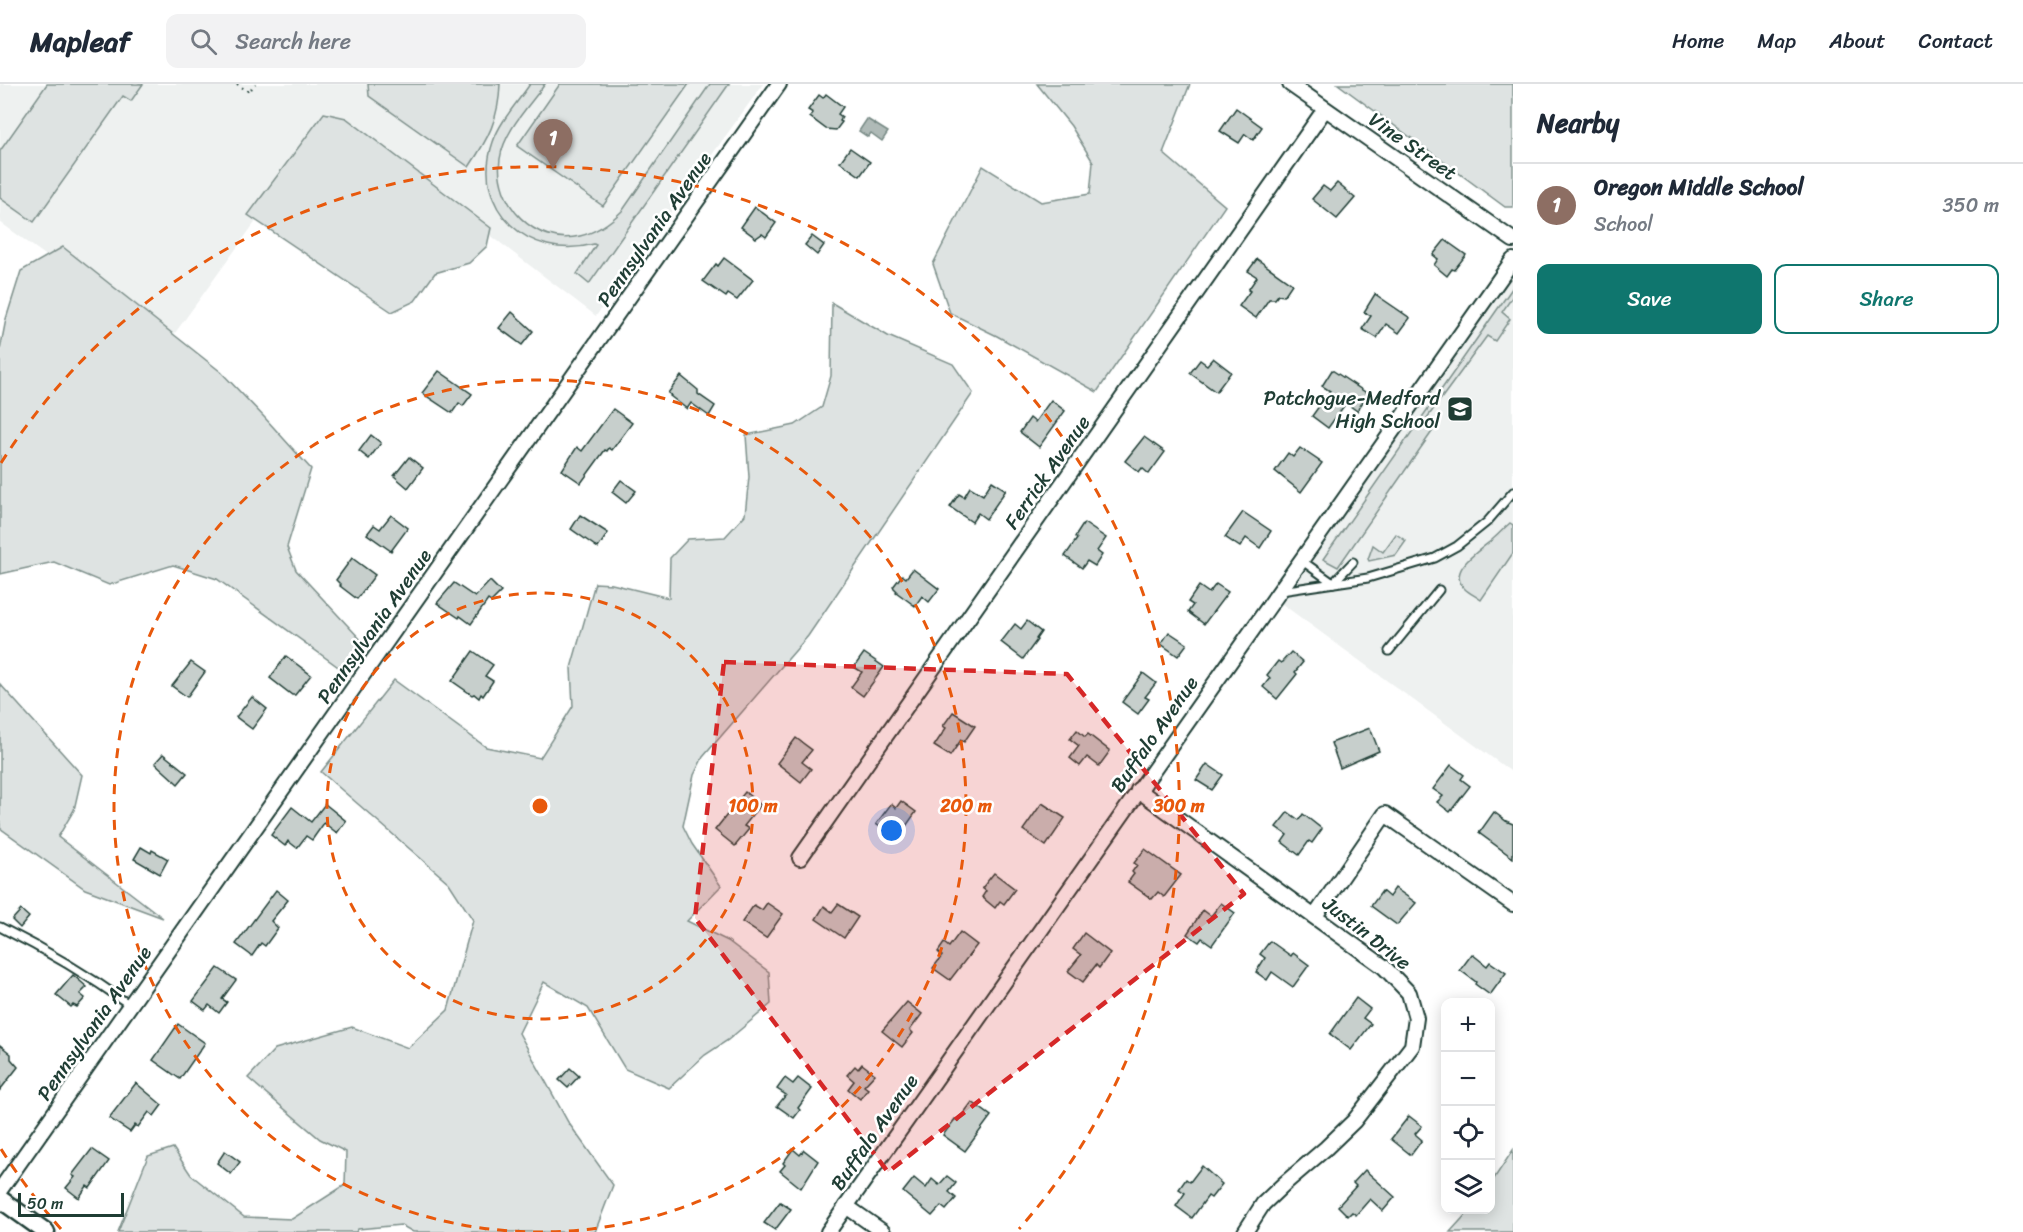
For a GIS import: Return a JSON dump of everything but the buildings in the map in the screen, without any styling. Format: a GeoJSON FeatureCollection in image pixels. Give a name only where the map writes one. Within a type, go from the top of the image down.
{"type":"FeatureCollection","features":[{"type":"Feature","properties":{"kind":"street","name":"Pennsylvania Avenue"},"geometry":{"type":"LineString","coordinates":[[0,1190],[779,84]]}},
{"type":"Feature","properties":{"kind":"street","name":"Vine Street"},"geometry":{"type":"LineString","coordinates":[[1290,84],[1513,240]]}},
{"type":"Feature","properties":{"kind":"street","name":"Ferrick Avenue"},"geometry":{"type":"LineString","coordinates":[[800,858],[1325,109]]}},
{"type":"Feature","properties":{"kind":"street","name":"Buffalo Avenue"},"geometry":{"type":"LineString","coordinates":[[828,1232],[1513,260]]}},
{"type":"Feature","properties":{"kind":"street","name":"Justin Drive"},"geometry":{"type":"LineString","coordinates":[[1138,790],[1384,967],[1408,993],[1416,1018],[1412,1046],[1354,1121],[1263,1204],[1245,1232]]}},
{"type":"Feature","properties":{"kind":"street"},"geometry":{"type":"LineString","coordinates":[[1315,916],[1385,814],[1513,904]]}},
{"type":"Feature","properties":{"kind":"street"},"geometry":{"type":"LineString","coordinates":[[0,1200],[46,1232]]}},
{"type":"Feature","properties":{"kind":"street"},"geometry":{"type":"LineString","coordinates":[[846,1206],[883,1232]]}},
{"type":"Feature","properties":{"kind":"lane"},"geometry":{"type":"LineString","coordinates":[[1279,591],[1368,578],[1435,558],[1457,546],[1487,522],[1513,492]]}},
{"type":"Feature","properties":{"kind":"lane"},"geometry":{"type":"LineString","coordinates":[[1301,560],[1333,584]]}},
{"type":"Feature","properties":{"kind":"lane"},"geometry":{"type":"LineString","coordinates":[[1333,584],[1353,562]]}},
{"type":"Feature","properties":{"kind":"lane"},"geometry":{"type":"LineString","coordinates":[[1389,651],[1439,590]]}},
{"type":"Feature","properties":{"kind":"lane"},"geometry":{"type":"LineString","coordinates":[[0,927],[50,952],[130,1005]]}},
{"type":"Feature","properties":{"kind":"path"},"geometry":{"type":"LineString","coordinates":[[237,84],[249,92],[255,84]]}},
{"type":"Feature","properties":{"kind":"highlighted area"},"geometry":{"type":"Polygon","coordinates":[[[724,662],[1067,674],[1244,894],[888,1172],[695,918],[724,662]]]}},
{"type":"Feature","properties":{"kind":"shaded area"},"geometry":{"type":"Polygon","coordinates":[[[0,84],[763,84],[596,316],[333,115],[167,344],[0,222],[0,84]]]}},
{"type":"Feature","properties":{"kind":"shaded area"},"geometry":{"type":"Polygon","coordinates":[[[47,84],[143,84],[131,101],[123,96],[34,222],[0,198],[0,151],[47,84]]]}},
{"type":"Feature","properties":{"kind":"shaded area"},"geometry":{"type":"Polygon","coordinates":[[[368,84],[500,84],[495,118],[482,147],[469,167],[369,96],[368,84]]]}},
{"type":"Feature","properties":{"kind":"shaded area"},"geometry":{"type":"Polygon","coordinates":[[[530,84],[545,84],[506,139],[500,159],[500,175],[511,206],[521,218],[533,228],[548,235],[563,238],[592,232],[623,210],[710,84],[729,84],[589,284],[577,274],[596,245],[570,247],[548,245],[527,237],[510,224],[498,208],[490,188],[488,166],[496,134],[530,84]]]}},
{"type":"Feature","properties":{"kind":"shaded area"},"geometry":{"type":"Polygon","coordinates":[[[560,84],[689,84],[603,206],[517,146],[560,84]]]}},
{"type":"Feature","properties":{"kind":"shaded area"},"geometry":{"type":"Polygon","coordinates":[[[1037,84],[1190,84],[1163,153],[1225,206],[1097,392],[997,336],[950,313],[933,264],[983,166],[1041,202],[1090,194],[1093,162],[1071,126],[1037,84]]]}},
{"type":"Feature","properties":{"kind":"shaded area"},"geometry":{"type":"Polygon","coordinates":[[[1338,84],[1513,84],[1513,207],[1505,207],[1338,84]]]}},
{"type":"Feature","properties":{"kind":"shaded area"},"geometry":{"type":"Polygon","coordinates":[[[324,113],[346,118],[491,228],[487,246],[469,263],[435,273],[415,301],[392,312],[248,215],[324,113]]]}},
{"type":"Feature","properties":{"kind":"shaded area"},"geometry":{"type":"Polygon","coordinates":[[[867,119],[888,132],[882,141],[871,133],[868,137],[859,131],[867,119]]]}},
{"type":"Feature","properties":{"kind":"shaded area"},"geometry":{"type":"Polygon","coordinates":[[[63,247],[221,372],[311,469],[287,547],[296,570],[363,642],[341,669],[217,579],[173,565],[109,585],[54,562],[0,574],[0,350],[6,319],[21,271],[63,247]]]}},
{"type":"Feature","properties":{"kind":"shaded area","name":"Patchogue-Medford High School"},"geometry":{"type":"Polygon","coordinates":[[[1513,258],[1513,773],[1274,598],[1513,258]]]}},
{"type":"Feature","properties":{"kind":"shaded area"},"geometry":{"type":"Polygon","coordinates":[[[1513,287],[1513,296],[1502,312],[1510,319],[1495,341],[1487,336],[1427,418],[1436,426],[1338,567],[1323,559],[1513,287]]]}},
{"type":"Feature","properties":{"kind":"shaded area"},"geometry":{"type":"Polygon","coordinates":[[[832,303],[888,336],[953,364],[973,393],[808,636],[703,757],[694,775],[683,826],[692,844],[721,886],[687,921],[728,941],[769,972],[771,1004],[728,1040],[705,1055],[669,1088],[625,1069],[588,1008],[544,982],[519,1033],[568,1122],[613,1185],[595,1232],[413,1232],[401,1225],[358,1229],[356,1232],[118,1232],[148,1156],[173,1148],[191,1175],[244,1217],[292,1219],[345,1185],[346,1152],[320,1139],[248,1078],[275,1049],[352,1027],[408,1048],[448,1010],[473,920],[449,883],[321,772],[394,680],[486,747],[540,758],[573,706],[571,668],[595,583],[612,584],[669,598],[670,558],[688,539],[725,537],[745,515],[749,477],[746,435],[795,425],[822,407],[831,376],[832,303]]]}},
{"type":"Feature","properties":{"kind":"shaded area"},"geometry":{"type":"Polygon","coordinates":[[[1510,523],[1513,525],[1513,553],[1481,600],[1465,589],[1460,582],[1459,575],[1467,561],[1510,523]]]}},
{"type":"Feature","properties":{"kind":"shaded area"},"geometry":{"type":"Polygon","coordinates":[[[1396,534],[1406,541],[1396,555],[1369,561],[1373,545],[1383,552],[1396,534]]]}},
{"type":"Feature","properties":{"kind":"shaded area"},"geometry":{"type":"Polygon","coordinates":[[[0,684],[82,775],[74,810],[58,837],[163,918],[85,889],[0,828],[0,684]]]}},
{"type":"Feature","properties":{"kind":"shaded area"},"geometry":{"type":"Polygon","coordinates":[[[1513,1150],[1513,1232],[1450,1232],[1466,1214],[1495,1214],[1495,1177],[1513,1150]]]}},
{"type":"Feature","properties":{"kind":"place","name":"Oregon Middle School"},"geometry":{"type":"Point","coordinates":[553,169]}},
{"type":"Feature","properties":{"kind":"place","name":"Patchogue-Medford High School"},"geometry":{"type":"Point","coordinates":[1460,409]}}]}
